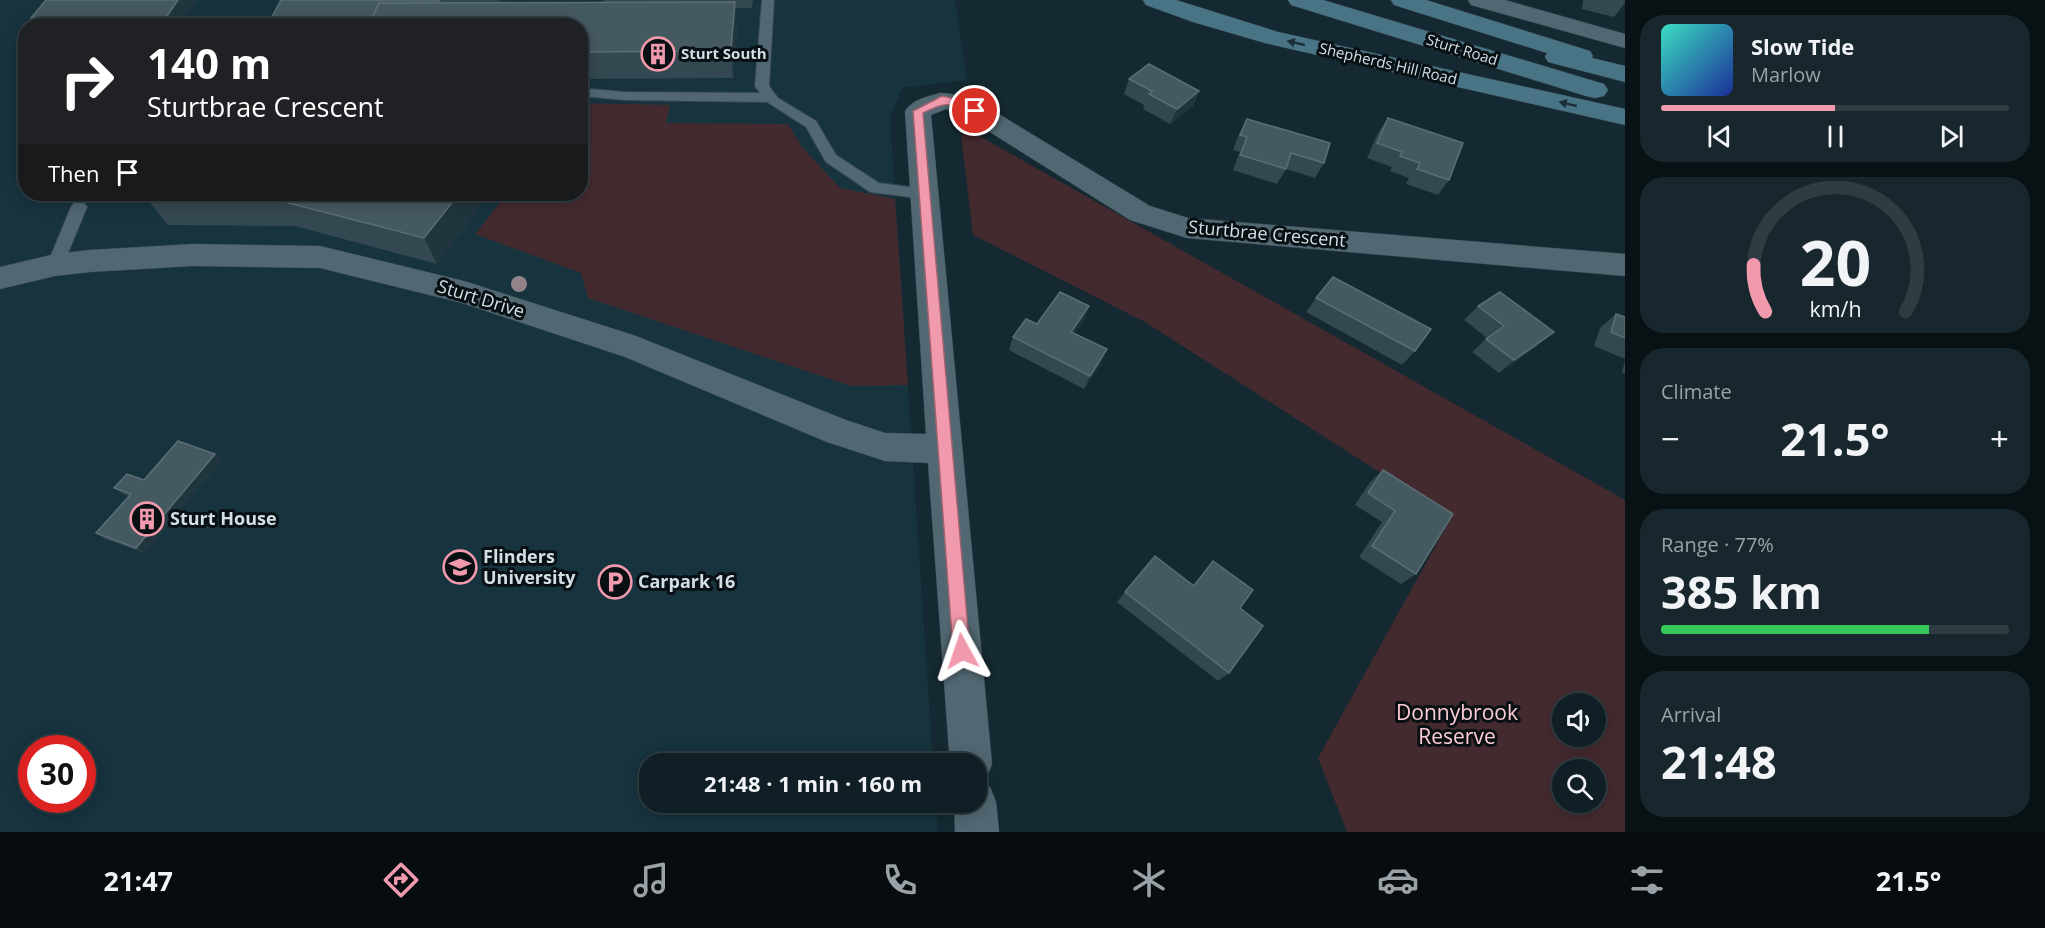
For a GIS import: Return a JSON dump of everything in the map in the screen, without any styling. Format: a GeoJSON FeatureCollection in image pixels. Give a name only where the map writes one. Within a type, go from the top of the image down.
{"type":"FeatureCollection","features":[{"type":"Feature","properties":{"kind":"main road","name":"Shepherds Hill Road"},"geometry":{"type":"LineString","coordinates":[[1154,0],[1201,17],[1273,38],[1625,117]]}},
{"type":"Feature","properties":{"kind":"main road","name":"Sturt Road"},"geometry":{"type":"LineString","coordinates":[[1299,0],[1625,100]]}},
{"type":"Feature","properties":{"kind":"main road","name":"Sturt Road"},"geometry":{"type":"LineString","coordinates":[[1353,0],[1478,37],[1625,74]]}},
{"type":"Feature","properties":{"kind":"main road"},"geometry":{"type":"LineString","coordinates":[[1402,0],[1625,69]]}},
{"type":"Feature","properties":{"kind":"street"},"geometry":{"type":"LineString","coordinates":[[1479,0],[1625,41]]}},
{"type":"Feature","properties":{"kind":"street","name":"Sturtbrae Crescent"},"geometry":{"type":"LineString","coordinates":[[925,194],[918,111],[942,100],[957,102],[975,111],[1140,213],[1186,228],[1625,265]]}},
{"type":"Feature","properties":{"kind":"street"},"geometry":{"type":"LineString","coordinates":[[925,194],[970,753]]}},
{"type":"Feature","properties":{"kind":"street","name":"Sturt Drive"},"geometry":{"type":"LineString","coordinates":[[0,278],[55,265],[90,261],[193,255],[320,257],[464,292],[636,348],[839,432],[885,447],[944,449]]}},
{"type":"Feature","properties":{"kind":"street"},"geometry":{"type":"LineString","coordinates":[[976,813],[977,832]]}},
{"type":"Feature","properties":{"kind":"lane"},"geometry":{"type":"LineString","coordinates":[[768,0],[762,86],[771,98],[811,124],[831,158],[875,188],[925,194]]}},
{"type":"Feature","properties":{"kind":"lane"},"geometry":{"type":"LineString","coordinates":[[588,93],[625,96],[771,98]]}},
{"type":"Feature","properties":{"kind":"lane"},"geometry":{"type":"LineString","coordinates":[[55,265],[79,207]]}},
{"type":"Feature","properties":{"kind":"shaded area","name":"Flinders University"},"geometry":{"type":"Polygon","coordinates":[[[0,0],[955,0],[967,80],[902,88],[890,118],[932,753],[639,753],[639,813],[937,813],[938,832],[0,832],[0,0]]]}},
{"type":"Feature","properties":{"kind":"green space"},"geometry":{"type":"Polygon","coordinates":[[[588,103],[670,105],[666,123],[788,124],[802,147],[840,188],[895,199],[908,385],[851,386],[588,298],[581,273],[475,234],[501,201],[588,201],[588,103]]]}},
{"type":"Feature","properties":{"kind":"green space","name":"Donnybrook Reserve"},"geometry":{"type":"Polygon","coordinates":[[[974,133],[1625,500],[1625,832],[1347,832],[1318,758],[1451,518],[1145,322],[973,235],[961,135],[974,133]]]}},
{"type":"Feature","properties":{"kind":"building"},"geometry":{"type":"Polygon","coordinates":[[[46,0],[178,0],[166,18],[31,18],[46,0]]]}},
{"type":"Feature","properties":{"kind":"building"},"geometry":{"type":"Polygon","coordinates":[[[281,0],[439,0],[440,3],[379,3],[372,18],[271,18],[281,0]]]}},
{"type":"Feature","properties":{"kind":"building"},"geometry":{"type":"Polygon","coordinates":[[[735,2],[731,51],[588,52],[588,18],[372,18],[379,3],[735,2]]]}},
{"type":"Feature","properties":{"kind":"building"},"geometry":{"type":"Polygon","coordinates":[[[1149,64],[1199,91],[1177,109],[1149,94],[1152,91],[1129,79],[1149,64]]]}},
{"type":"Feature","properties":{"kind":"building"},"geometry":{"type":"Polygon","coordinates":[[[1388,118],[1463,143],[1449,180],[1417,169],[1420,163],[1400,156],[1402,152],[1377,143],[1388,118]]]}},
{"type":"Feature","properties":{"kind":"building"},"geometry":{"type":"Polygon","coordinates":[[[1247,119],[1330,143],[1324,163],[1291,153],[1286,169],[1240,155],[1247,137],[1240,135],[1247,119]]]}},
{"type":"Feature","properties":{"kind":"building"},"geometry":{"type":"Polygon","coordinates":[[[281,201],[453,201],[424,238],[281,201]]]}},
{"type":"Feature","properties":{"kind":"building"},"geometry":{"type":"Polygon","coordinates":[[[1333,277],[1431,329],[1415,351],[1316,298],[1333,277]]]}},
{"type":"Feature","properties":{"kind":"building"},"geometry":{"type":"Polygon","coordinates":[[[1060,292],[1089,306],[1071,332],[1107,349],[1090,376],[1013,337],[1026,319],[1037,324],[1060,292]]]}},
{"type":"Feature","properties":{"kind":"building"},"geometry":{"type":"Polygon","coordinates":[[[1500,292],[1554,332],[1514,360],[1486,339],[1504,326],[1478,306],[1500,292]]]}},
{"type":"Feature","properties":{"kind":"building"},"geometry":{"type":"Polygon","coordinates":[[[1616,314],[1625,317],[1625,338],[1611,332],[1616,314]]]}},
{"type":"Feature","properties":{"kind":"building","name":"Sturt House"},"geometry":{"type":"Polygon","coordinates":[[[178,441],[215,454],[136,548],[96,533],[131,494],[114,488],[127,474],[144,480],[178,441]]]}},
{"type":"Feature","properties":{"kind":"building"},"geometry":{"type":"Polygon","coordinates":[[[1383,470],[1453,514],[1416,574],[1372,546],[1395,511],[1368,493],[1383,470]]]}},
{"type":"Feature","properties":{"kind":"building"},"geometry":{"type":"Polygon","coordinates":[[[1155,556],[1194,586],[1213,561],[1253,590],[1240,608],[1263,626],[1229,673],[1125,592],[1155,556]]]}},
{"type":"Feature","properties":{"kind":"place","name":"Sturt South"},"geometry":{"type":"Point","coordinates":[658,54]}},
{"type":"Feature","properties":{"kind":"place","name":"Sturt House"},"geometry":{"type":"Point","coordinates":[147,519]}},
{"type":"Feature","properties":{"kind":"place","name":"Flinders University"},"geometry":{"type":"Point","coordinates":[460,567]}},
{"type":"Feature","properties":{"kind":"place","name":"Carpark 16"},"geometry":{"type":"Point","coordinates":[615,582]}},
{"type":"Feature","properties":{"kind":"route"},"geometry":{"type":"LineString","coordinates":[[962,651],[918,111],[931,103],[942,100],[957,102],[975,111]]}}]}
